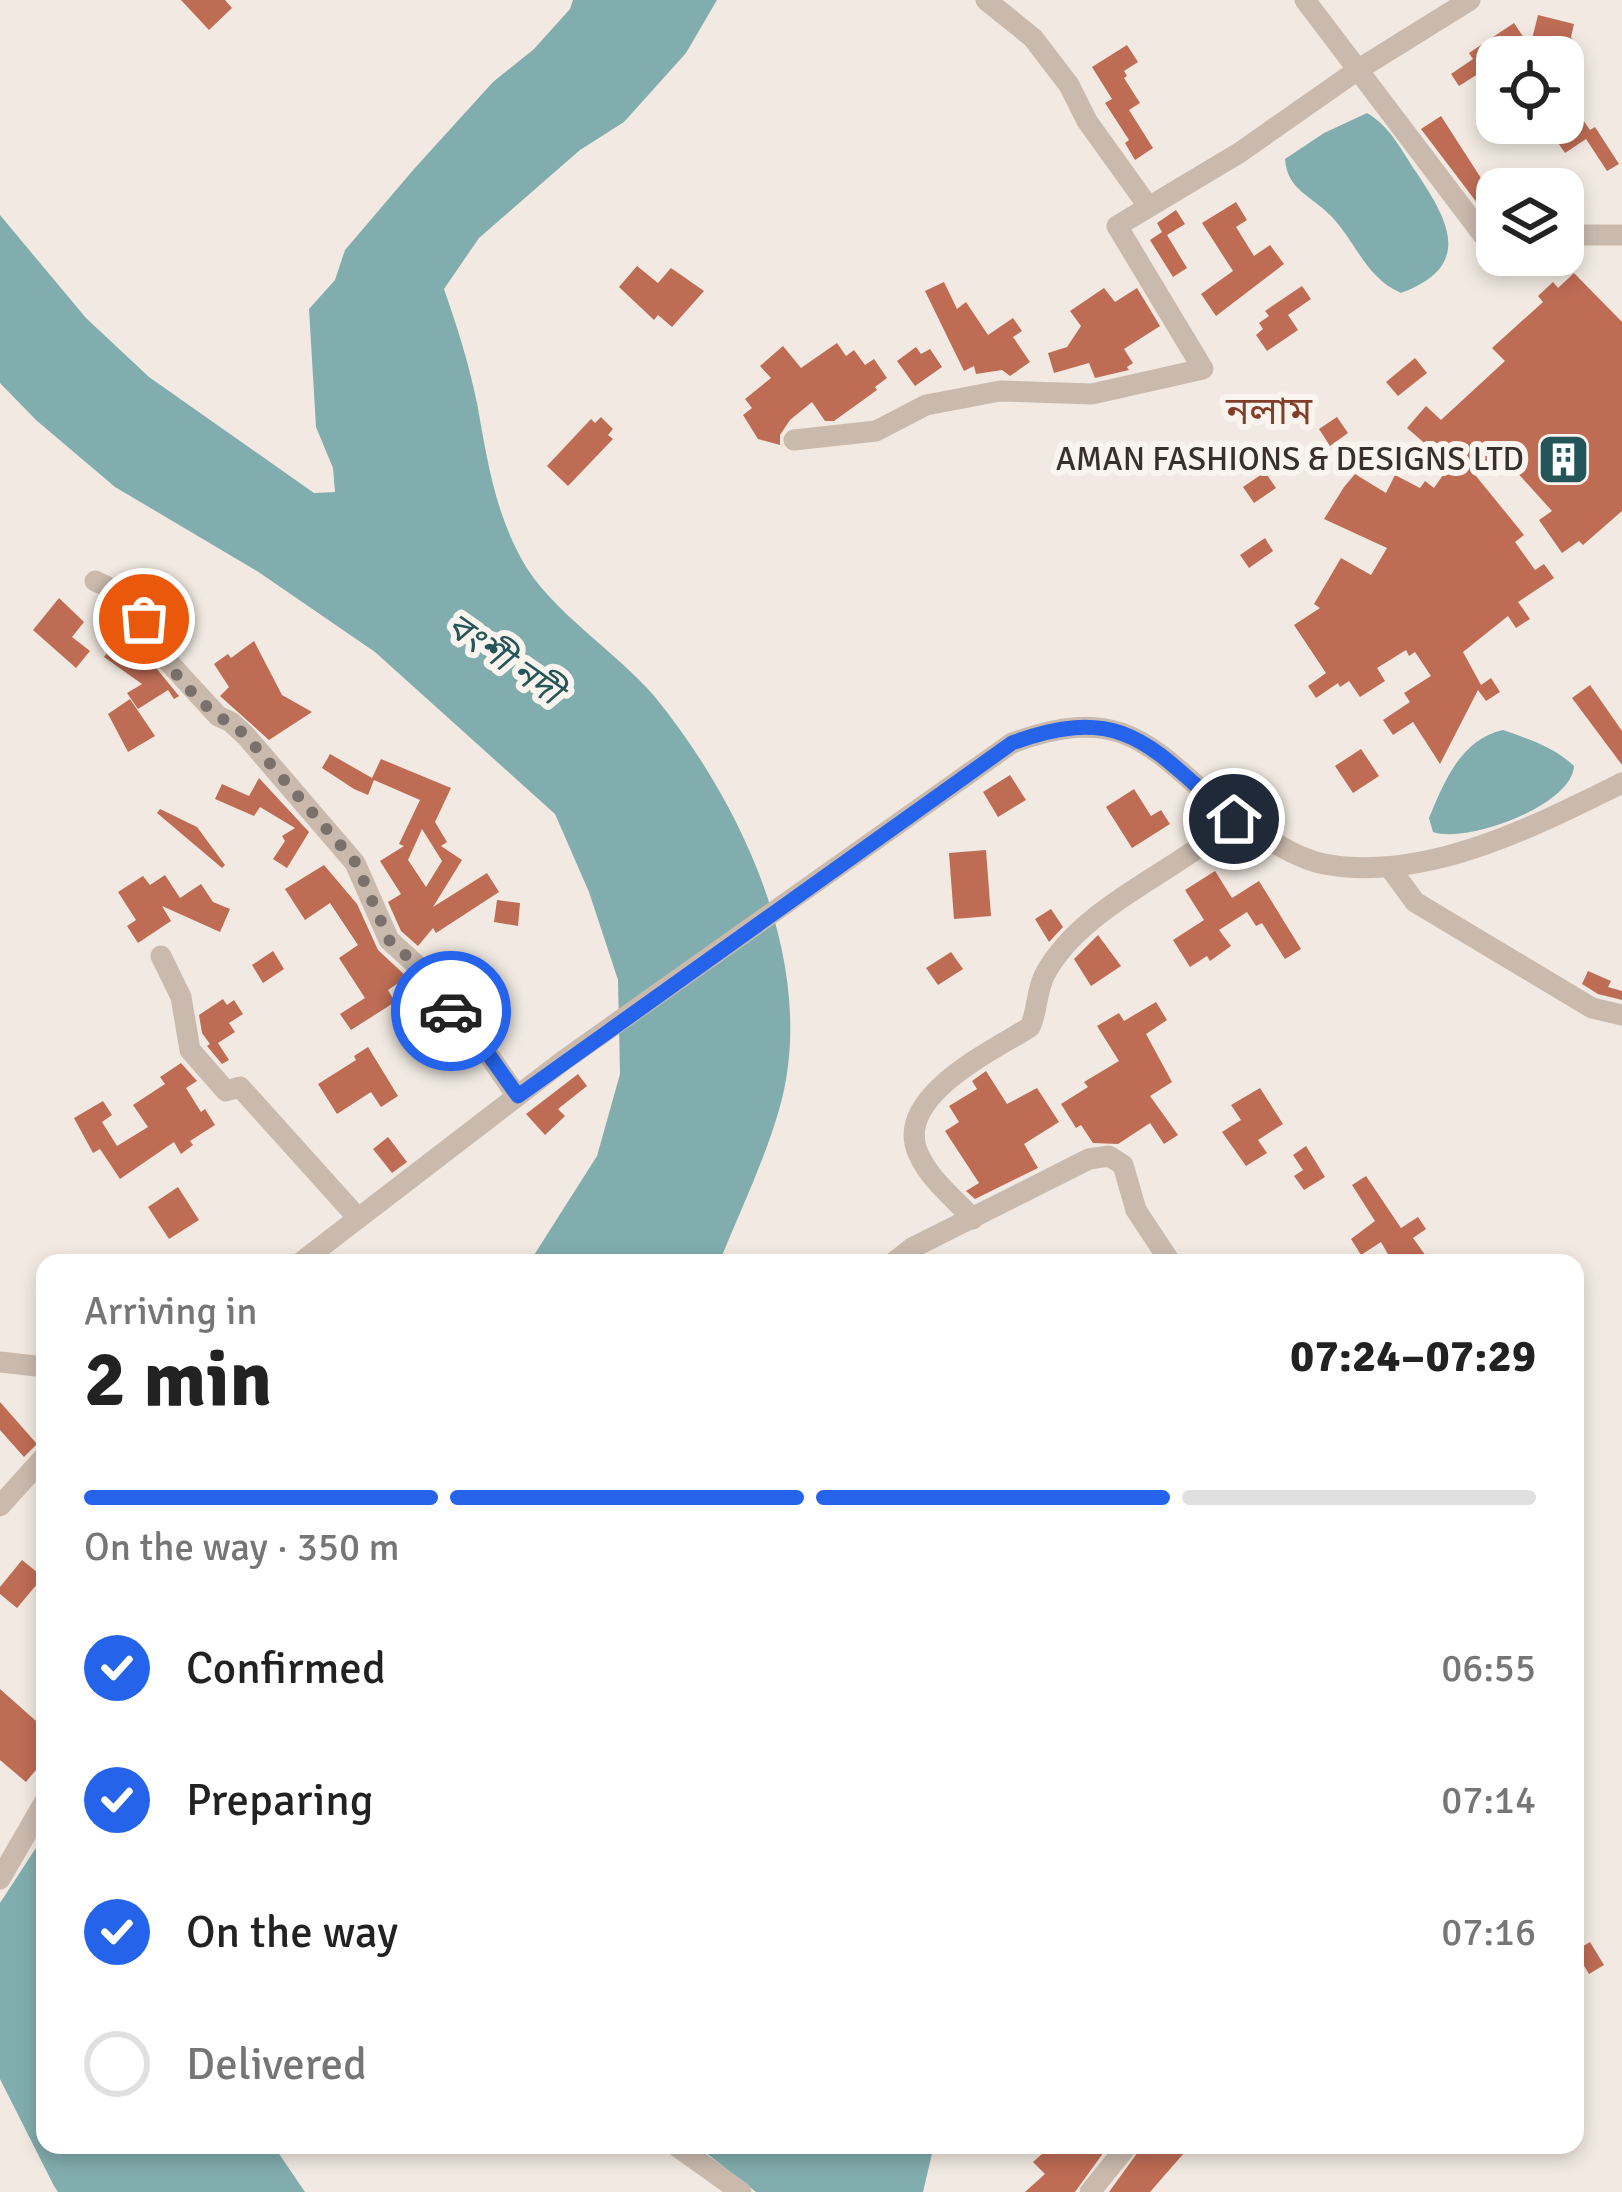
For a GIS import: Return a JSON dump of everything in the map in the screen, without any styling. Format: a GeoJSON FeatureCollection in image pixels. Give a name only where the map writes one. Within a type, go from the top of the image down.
{"type":"FeatureCollection","features":[{"type":"Feature","properties":{"kind":"street"},"geometry":{"type":"LineString","coordinates":[[986,0],[1033,38],[1148,206]]}},
{"type":"Feature","properties":{"kind":"street"},"geometry":{"type":"LineString","coordinates":[[1305,0],[1476,226]]}},
{"type":"Feature","properties":{"kind":"street"},"geometry":{"type":"LineString","coordinates":[[794,440],[877,431],[926,405],[1000,391],[1092,394],[1203,369],[1117,226],[1470,0]]}},
{"type":"Feature","properties":{"kind":"street"},"geometry":{"type":"LineString","coordinates":[[1584,236],[1622,235]]}},
{"type":"Feature","properties":{"kind":"street"},"geometry":{"type":"LineString","coordinates":[[95,581],[126,595],[176,671],[218,716],[246,736],[356,863],[389,940],[422,970],[518,1096]]}},
{"type":"Feature","properties":{"kind":"street"},"geometry":{"type":"LineString","coordinates":[[312,1254],[563,1061],[1012,743],[1054,728],[1098,725],[1144,741],[1234,819],[1322,864],[1390,868],[1515,836],[1622,783]]}},
{"type":"Feature","properties":{"kind":"street"},"geometry":{"type":"LineString","coordinates":[[973,1219],[916,1152],[915,1123],[933,1090],[1030,1028],[1038,990],[1065,946],[1135,887],[1208,844],[1234,819]]}},
{"type":"Feature","properties":{"kind":"street"},"geometry":{"type":"LineString","coordinates":[[1390,868],[1415,902],[1592,1008],[1622,1015]]}},
{"type":"Feature","properties":{"kind":"street"},"geometry":{"type":"LineString","coordinates":[[161,956],[181,997],[190,1050],[226,1091],[239,1087],[256,1103],[358,1218]]}},
{"type":"Feature","properties":{"kind":"street"},"geometry":{"type":"LineString","coordinates":[[904,1254],[1089,1159],[1109,1156],[1123,1165],[1136,1210],[1165,1254]]}},
{"type":"Feature","properties":{"kind":"street"},"geometry":{"type":"LineString","coordinates":[[0,1362],[36,1365]]}},
{"type":"Feature","properties":{"kind":"street"},"geometry":{"type":"LineString","coordinates":[[0,1506],[36,1466]]}},
{"type":"Feature","properties":{"kind":"street"},"geometry":{"type":"LineString","coordinates":[[0,1879],[36,1817]]}},
{"type":"Feature","properties":{"kind":"street"},"geometry":{"type":"LineString","coordinates":[[688,2154],[741,2192]]}},
{"type":"Feature","properties":{"kind":"street"},"geometry":{"type":"LineString","coordinates":[[1090,2192],[1121,2154]]}},
{"type":"Feature","properties":{"kind":"water","name":"বংশী নদী"},"geometry":{"type":"Polygon","coordinates":[[[573,0],[717,0],[686,53],[624,122],[580,150],[479,238],[444,289],[512,541],[549,597],[640,680],[687,740],[744,838],[781,946],[789,1001],[789,1056],[779,1110],[723,1254],[535,1254],[597,1156],[620,1074],[618,980],[589,892],[555,814],[375,652],[257,571],[115,487],[0,383],[0,215],[86,318],[149,377],[314,493],[335,492],[333,468],[316,427],[309,309],[335,280],[345,250],[414,169],[493,82],[534,49],[573,0]]]}},
{"type":"Feature","properties":{"kind":"water"},"geometry":{"type":"Polygon","coordinates":[[[1367,113],[1389,132],[1445,225],[1447,256],[1439,270],[1401,293],[1370,269],[1340,226],[1295,185],[1287,170],[1285,159],[1367,113]]]}},
{"type":"Feature","properties":{"kind":"water"},"geometry":{"type":"Polygon","coordinates":[[[1503,730],[1566,759],[1574,766],[1569,781],[1537,808],[1492,827],[1433,832],[1429,818],[1456,764],[1476,742],[1503,730]]]}},
{"type":"Feature","properties":{"kind":"water"},"geometry":{"type":"Polygon","coordinates":[[[36,1848],[36,2149],[0,2079],[0,1903],[36,1848]]]}},
{"type":"Feature","properties":{"kind":"water"},"geometry":{"type":"Polygon","coordinates":[[[38,2154],[279,2154],[305,2192],[58,2192],[38,2154]]]}},
{"type":"Feature","properties":{"kind":"water"},"geometry":{"type":"Polygon","coordinates":[[[707,2154],[932,2154],[923,2192],[756,2192],[707,2154]]]}},
{"type":"Feature","properties":{"kind":"building"},"geometry":{"type":"Polygon","coordinates":[[[181,0],[225,0],[232,8],[209,30],[181,0]]]}},
{"type":"Feature","properties":{"kind":"building"},"geometry":{"type":"Polygon","coordinates":[[[1538,15],[1574,24],[1571,36],[1533,36],[1538,15]]]}},
{"type":"Feature","properties":{"kind":"building"},"geometry":{"type":"Polygon","coordinates":[[[1514,23],[1523,36],[1494,36],[1514,23]]]}},
{"type":"Feature","properties":{"kind":"building"},"geometry":{"type":"Polygon","coordinates":[[[1127,45],[1138,62],[1124,71],[1124,78],[1140,103],[1129,110],[1153,148],[1135,160],[1125,143],[1129,140],[1105,103],[1112,99],[1092,67],[1127,45]]]}},
{"type":"Feature","properties":{"kind":"building"},"geometry":{"type":"Polygon","coordinates":[[[1476,48],[1476,75],[1459,86],[1451,74],[1473,59],[1469,53],[1476,48]]]}},
{"type":"Feature","properties":{"kind":"building"},"geometry":{"type":"Polygon","coordinates":[[[1441,116],[1476,170],[1476,201],[1421,129],[1441,116]]]}},
{"type":"Feature","properties":{"kind":"building"},"geometry":{"type":"Polygon","coordinates":[[[1584,121],[1590,130],[1595,127],[1619,164],[1607,171],[1586,139],[1584,121]]]}},
{"type":"Feature","properties":{"kind":"building"},"geometry":{"type":"Polygon","coordinates":[[[1236,202],[1247,220],[1236,227],[1254,256],[1270,245],[1284,264],[1216,316],[1201,294],[1233,271],[1202,223],[1236,202]]]}},
{"type":"Feature","properties":{"kind":"building"},"geometry":{"type":"Polygon","coordinates":[[[1176,210],[1185,224],[1167,235],[1187,268],[1173,277],[1150,240],[1162,232],[1157,223],[1176,210]]]}},
{"type":"Feature","properties":{"kind":"building"},"geometry":{"type":"Polygon","coordinates":[[[637,266],[658,283],[671,268],[704,291],[672,327],[658,315],[654,320],[619,287],[637,266]]]}},
{"type":"Feature","properties":{"kind":"building"},"geometry":{"type":"Polygon","coordinates":[[[1577,276],[1622,322],[1622,511],[1583,545],[1579,541],[1562,553],[1539,520],[1552,511],[1496,449],[1476,476],[1524,535],[1515,542],[1535,570],[1544,564],[1554,578],[1518,602],[1530,619],[1516,628],[1508,616],[1463,652],[1481,685],[1491,678],[1500,692],[1486,701],[1478,690],[1440,764],[1413,722],[1393,735],[1383,720],[1410,702],[1404,693],[1431,676],[1415,652],[1409,656],[1406,650],[1377,668],[1385,681],[1360,697],[1349,681],[1316,698],[1308,686],[1326,673],[1294,625],[1320,608],[1314,604],[1341,558],[1371,575],[1387,548],[1324,519],[1344,487],[1355,474],[1386,493],[1395,475],[1420,488],[1425,481],[1434,488],[1450,465],[1407,428],[1426,406],[1441,420],[1505,361],[1492,348],[1543,302],[1538,296],[1553,282],[1558,288],[1577,276]]]}},
{"type":"Feature","properties":{"kind":"building"},"geometry":{"type":"Polygon","coordinates":[[[944,282],[957,309],[966,302],[988,335],[1013,318],[1022,331],[1013,337],[1030,362],[1010,376],[1002,370],[976,374],[974,366],[964,371],[925,291],[944,282]]]}},
{"type":"Feature","properties":{"kind":"building"},"geometry":{"type":"Polygon","coordinates":[[[1302,286],[1311,299],[1288,315],[1298,330],[1267,351],[1256,335],[1263,329],[1259,323],[1269,316],[1265,311],[1302,286]]]}},
{"type":"Feature","properties":{"kind":"building"},"geometry":{"type":"Polygon","coordinates":[[[1104,288],[1115,302],[1137,288],[1160,326],[1124,349],[1133,363],[1129,370],[1095,378],[1089,363],[1054,373],[1048,353],[1067,347],[1081,326],[1070,311],[1104,288]]]}},
{"type":"Feature","properties":{"kind":"building"},"geometry":{"type":"Polygon","coordinates":[[[837,343],[846,356],[854,350],[865,365],[874,359],[887,378],[834,421],[825,421],[812,402],[790,420],[780,435],[780,445],[758,439],[743,415],[752,408],[745,399],[771,378],[760,366],[783,346],[801,368],[837,343]]]}},
{"type":"Feature","properties":{"kind":"building"},"geometry":{"type":"Polygon","coordinates":[[[916,347],[921,354],[930,349],[942,367],[915,386],[897,361],[916,347]]]}},
{"type":"Feature","properties":{"kind":"building"},"geometry":{"type":"Polygon","coordinates":[[[1415,358],[1427,373],[1398,396],[1386,382],[1415,358]]]}},
{"type":"Feature","properties":{"kind":"building"},"geometry":{"type":"Polygon","coordinates":[[[601,417],[613,429],[608,435],[613,439],[568,486],[547,466],[591,419],[595,423],[601,417]]]}},
{"type":"Feature","properties":{"kind":"building"},"geometry":{"type":"Polygon","coordinates":[[[1337,417],[1348,433],[1330,446],[1319,429],[1337,417]]]}},
{"type":"Feature","properties":{"kind":"building"},"geometry":{"type":"Polygon","coordinates":[[[1265,472],[1276,488],[1254,503],[1243,487],[1265,472]]]}},
{"type":"Feature","properties":{"kind":"building"},"geometry":{"type":"Polygon","coordinates":[[[1265,538],[1273,551],[1249,568],[1240,555],[1265,538]]]}},
{"type":"Feature","properties":{"kind":"building"},"geometry":{"type":"Polygon","coordinates":[[[59,598],[84,622],[72,637],[90,651],[76,668],[33,630],[59,598]]]}},
{"type":"Feature","properties":{"kind":"building"},"geometry":{"type":"Polygon","coordinates":[[[121,635],[143,652],[179,696],[174,699],[168,690],[138,709],[127,693],[142,684],[104,657],[121,635]]]}},
{"type":"Feature","properties":{"kind":"building"},"geometry":{"type":"Polygon","coordinates":[[[254,641],[282,695],[312,712],[269,740],[220,696],[229,687],[214,664],[254,641]]]}},
{"type":"Feature","properties":{"kind":"building"},"geometry":{"type":"Polygon","coordinates":[[[1590,685],[1622,731],[1622,765],[1572,698],[1590,685]]]}},
{"type":"Feature","properties":{"kind":"building"},"geometry":{"type":"Polygon","coordinates":[[[130,699],[155,736],[128,752],[108,714],[130,699]]]}},
{"type":"Feature","properties":{"kind":"building"},"geometry":{"type":"Polygon","coordinates":[[[1361,749],[1379,776],[1353,793],[1335,766],[1361,749]]]}},
{"type":"Feature","properties":{"kind":"building"},"geometry":{"type":"Polygon","coordinates":[[[330,754],[372,778],[381,759],[451,788],[435,822],[447,842],[441,846],[462,860],[433,907],[487,873],[499,892],[436,933],[433,928],[418,946],[401,931],[388,902],[401,894],[380,861],[404,846],[399,844],[420,800],[374,780],[368,795],[322,768],[330,754]],[[422,829],[408,860],[426,887],[442,861],[422,829]]]}},
{"type":"Feature","properties":{"kind":"building"},"geometry":{"type":"Polygon","coordinates":[[[1010,775],[1026,800],[998,817],[983,792],[1010,775]]]}},
{"type":"Feature","properties":{"kind":"building"},"geometry":{"type":"Polygon","coordinates":[[[259,778],[309,832],[287,868],[273,859],[285,841],[282,836],[295,828],[260,807],[254,816],[215,799],[222,784],[249,796],[259,778]]]}},
{"type":"Feature","properties":{"kind":"building"},"geometry":{"type":"Polygon","coordinates":[[[1134,789],[1151,816],[1161,810],[1170,824],[1132,848],[1106,807],[1134,789]]]}},
{"type":"Feature","properties":{"kind":"building"},"geometry":{"type":"Polygon","coordinates":[[[160,809],[197,827],[225,865],[222,868],[157,813],[160,809]]]}},
{"type":"Feature","properties":{"kind":"building"},"geometry":{"type":"Polygon","coordinates":[[[986,850],[991,916],[954,919],[949,853],[986,850]]]}},
{"type":"Feature","properties":{"kind":"building"},"geometry":{"type":"Polygon","coordinates":[[[324,865],[357,904],[378,950],[407,977],[388,990],[395,1002],[351,1030],[340,1014],[365,998],[339,958],[358,945],[330,903],[305,920],[285,889],[324,865]]]}},
{"type":"Feature","properties":{"kind":"building"},"geometry":{"type":"Polygon","coordinates":[[[1215,871],[1232,898],[1259,881],[1301,949],[1285,959],[1262,923],[1256,926],[1247,912],[1219,930],[1231,946],[1210,961],[1207,956],[1190,967],[1173,940],[1204,920],[1185,890],[1215,871]]]}},
{"type":"Feature","properties":{"kind":"building"},"geometry":{"type":"Polygon","coordinates":[[[165,875],[180,898],[201,884],[213,902],[230,909],[220,932],[162,906],[171,921],[138,943],[127,926],[136,920],[118,892],[143,876],[150,885],[165,875]]]}},
{"type":"Feature","properties":{"kind":"building"},"geometry":{"type":"Polygon","coordinates":[[[497,900],[520,903],[518,926],[494,922],[497,900]]]}},
{"type":"Feature","properties":{"kind":"building"},"geometry":{"type":"Polygon","coordinates":[[[1051,909],[1063,927],[1049,942],[1035,919],[1051,909]]]}},
{"type":"Feature","properties":{"kind":"building"},"geometry":{"type":"Polygon","coordinates":[[[1098,935],[1121,966],[1091,986],[1074,959],[1098,935]]]}},
{"type":"Feature","properties":{"kind":"building"},"geometry":{"type":"Polygon","coordinates":[[[273,951],[284,969],[263,983],[252,965],[273,951]]]}},
{"type":"Feature","properties":{"kind":"building"},"geometry":{"type":"Polygon","coordinates":[[[951,952],[963,969],[938,985],[926,968],[951,952]]]}},
{"type":"Feature","properties":{"kind":"building"},"geometry":{"type":"Polygon","coordinates":[[[1588,971],[1611,981],[1608,987],[1622,991],[1622,1000],[1582,984],[1588,971]]]}},
{"type":"Feature","properties":{"kind":"building"},"geometry":{"type":"Polygon","coordinates":[[[223,999],[227,1005],[234,1000],[243,1014],[229,1023],[235,1032],[218,1043],[229,1060],[222,1064],[207,1046],[199,1015],[223,999]]]}},
{"type":"Feature","properties":{"kind":"building"},"geometry":{"type":"Polygon","coordinates":[[[1156,1002],[1167,1020],[1146,1034],[1172,1082],[1150,1096],[1178,1135],[1164,1144],[1150,1123],[1118,1144],[1093,1143],[1081,1125],[1076,1128],[1061,1104],[1088,1087],[1084,1082],[1119,1061],[1097,1026],[1119,1013],[1124,1021],[1156,1002]]]}},
{"type":"Feature","properties":{"kind":"building"},"geometry":{"type":"Polygon","coordinates":[[[368,1047],[398,1096],[381,1107],[371,1092],[337,1114],[318,1084],[368,1047]]]}},
{"type":"Feature","properties":{"kind":"building"},"geometry":{"type":"Polygon","coordinates":[[[181,1063],[197,1081],[186,1088],[215,1125],[190,1141],[193,1145],[181,1154],[174,1142],[120,1179],[100,1149],[93,1153],[74,1118],[103,1101],[112,1115],[102,1122],[117,1146],[148,1127],[133,1105],[165,1084],[160,1077],[181,1063]]]}},
{"type":"Feature","properties":{"kind":"building"},"geometry":{"type":"Polygon","coordinates":[[[986,1071],[1007,1104],[1037,1088],[1059,1122],[1024,1144],[1038,1168],[975,1199],[966,1191],[979,1183],[945,1131],[959,1122],[949,1106],[977,1089],[972,1081],[986,1071]]]}},
{"type":"Feature","properties":{"kind":"building"},"geometry":{"type":"Polygon","coordinates":[[[578,1074],[587,1086],[558,1109],[565,1116],[545,1135],[526,1114],[578,1074]]]}},
{"type":"Feature","properties":{"kind":"building"},"geometry":{"type":"Polygon","coordinates":[[[1260,1088],[1283,1124],[1258,1140],[1267,1153],[1246,1166],[1222,1132],[1241,1120],[1231,1105],[1260,1088]]]}},
{"type":"Feature","properties":{"kind":"building"},"geometry":{"type":"Polygon","coordinates":[[[388,1137],[407,1162],[392,1173],[373,1149],[388,1137]]]}},
{"type":"Feature","properties":{"kind":"building"},"geometry":{"type":"Polygon","coordinates":[[[1306,1146],[1325,1177],[1304,1190],[1294,1176],[1303,1170],[1293,1155],[1306,1146]]]}},
{"type":"Feature","properties":{"kind":"building"},"geometry":{"type":"Polygon","coordinates":[[[1366,1176],[1401,1228],[1418,1217],[1426,1229],[1413,1238],[1425,1254],[1388,1254],[1381,1242],[1360,1254],[1351,1239],[1375,1221],[1352,1185],[1366,1176]]]}},
{"type":"Feature","properties":{"kind":"building"},"geometry":{"type":"Polygon","coordinates":[[[178,1187],[199,1220],[169,1239],[148,1207],[178,1187]]]}},
{"type":"Feature","properties":{"kind":"building"},"geometry":{"type":"Polygon","coordinates":[[[0,1402],[36,1445],[24,1457],[0,1430],[0,1402]]]}},
{"type":"Feature","properties":{"kind":"building"},"geometry":{"type":"Polygon","coordinates":[[[22,1560],[36,1571],[36,1585],[17,1608],[0,1594],[0,1587],[22,1560]]]}},
{"type":"Feature","properties":{"kind":"building"},"geometry":{"type":"Polygon","coordinates":[[[0,1689],[36,1721],[36,1770],[26,1782],[0,1760],[0,1689]]]}},
{"type":"Feature","properties":{"kind":"building"},"geometry":{"type":"Polygon","coordinates":[[[1590,1942],[1604,1965],[1589,1974],[1584,1966],[1584,1946],[1590,1942]]]}},
{"type":"Feature","properties":{"kind":"building"},"geometry":{"type":"Polygon","coordinates":[[[1042,2154],[1102,2154],[1075,2192],[1025,2192],[1045,2174],[1033,2162],[1042,2154]]]}},
{"type":"Feature","properties":{"kind":"building"},"geometry":{"type":"Polygon","coordinates":[[[1136,2154],[1183,2154],[1150,2192],[1109,2192],[1136,2154]]]}},
{"type":"Feature","properties":{"kind":"way so far"},"geometry":{"type":"LineString","coordinates":[[144,619],[152,641],[191,689],[246,736],[356,863],[389,940],[422,970],[451,1011]]}},
{"type":"Feature","properties":{"kind":"place","name":"AMAN FASHIONS & DESIGNS LTD"},"geometry":{"type":"Point","coordinates":[1563,459]}},
{"type":"Feature","properties":{"kind":"district","name":"নলাম"},"geometry":{"type":"Point","coordinates":[1269,411]}},
{"type":"Feature","properties":{"kind":"route"},"geometry":{"type":"LineString","coordinates":[[451,1011],[518,1096],[1012,743],[1054,728],[1098,725],[1144,741],[1234,819]]}}]}
